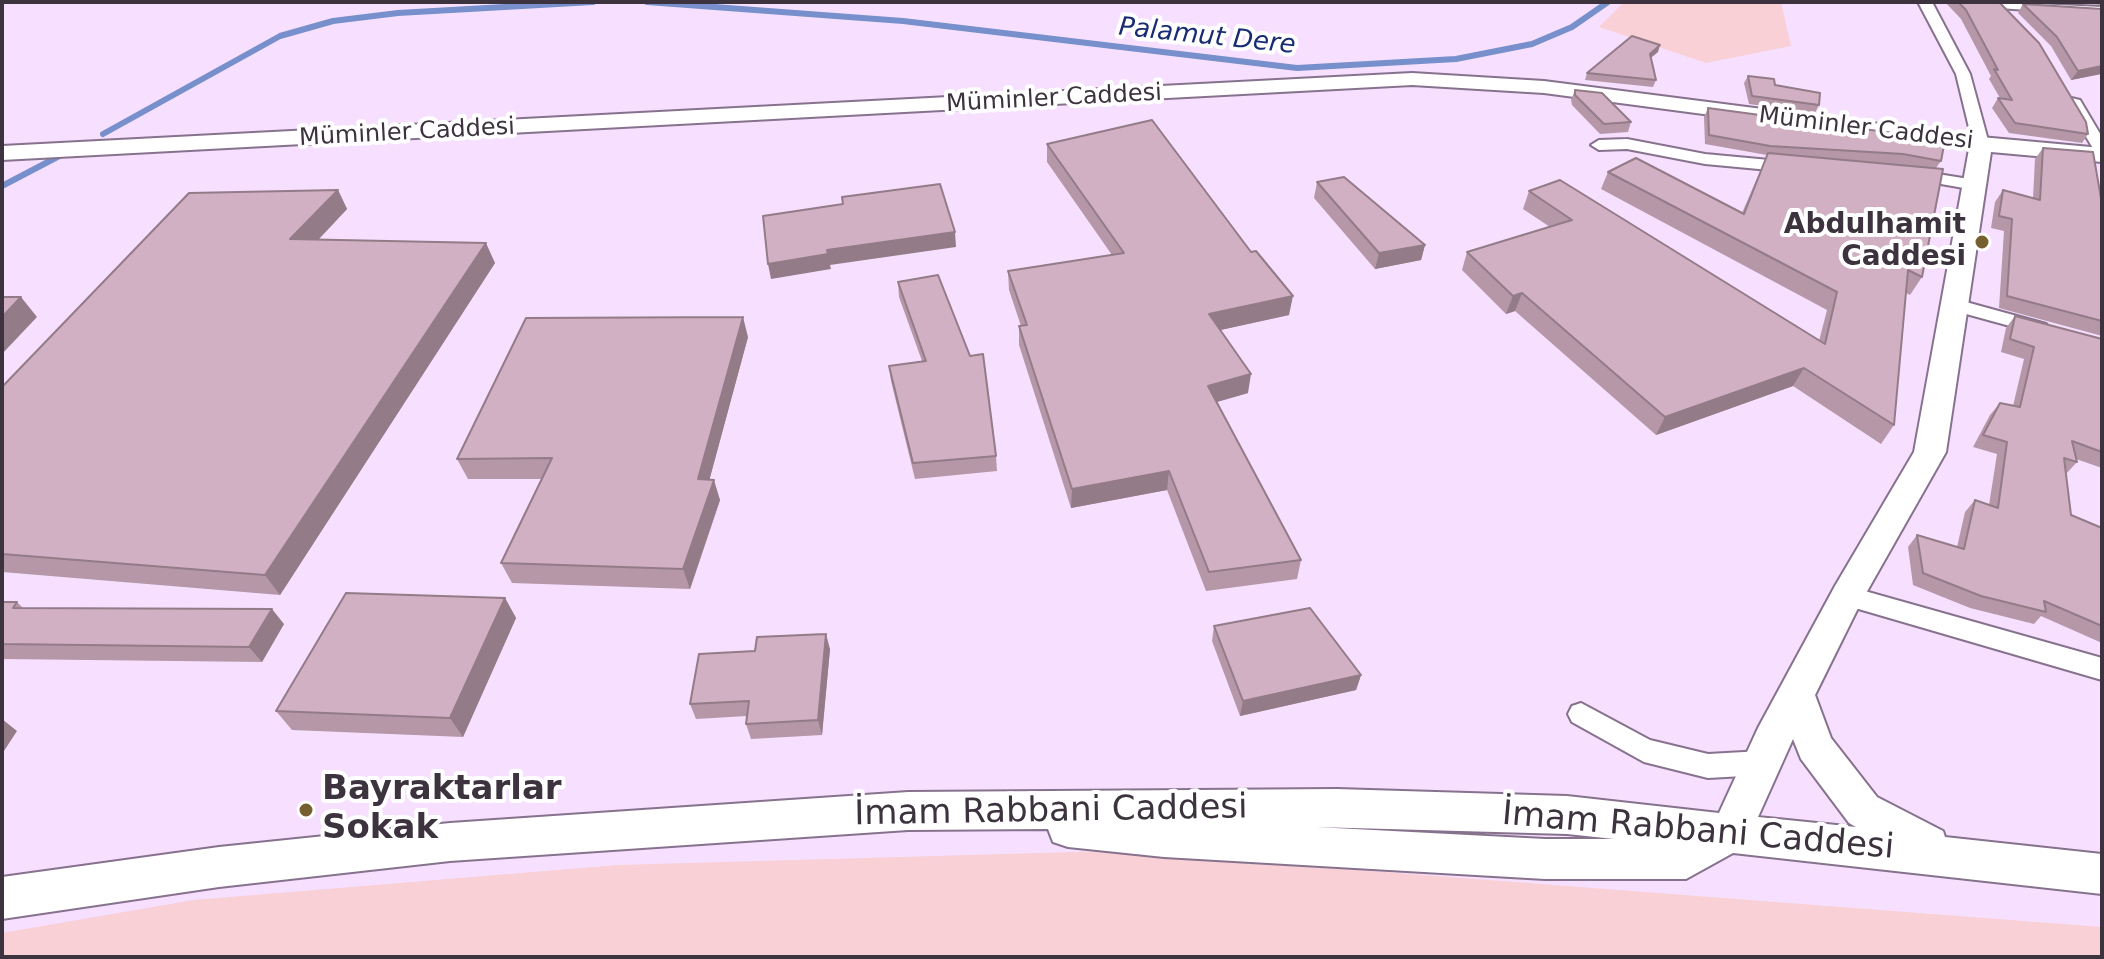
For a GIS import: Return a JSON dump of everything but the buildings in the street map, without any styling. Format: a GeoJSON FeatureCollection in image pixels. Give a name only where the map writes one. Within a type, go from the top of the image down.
{"type":"FeatureCollection","features":[{"type":"Feature","properties":{"kind":"main road","name":"Müminler Caddesi"},"geometry":{"type":"LineString","coordinates":[[2,153],[1412,79],[1544,87],[1981,144],[2102,153]]}},
{"type":"Feature","properties":{"kind":"main road"},"geometry":{"type":"LineString","coordinates":[[1731,831],[1847,596],[1930,452],[1981,144]]}},
{"type":"Feature","properties":{"kind":"main road"},"geometry":{"type":"LineString","coordinates":[[1796,695],[1815,747],[1863,810],[1916,841],[1964,857]]}},
{"type":"Feature","properties":{"kind":"main road","name":"İmam Rabbani Caddesi"},"geometry":{"type":"LineString","coordinates":[[2,898],[219,867],[450,842],[908,811],[1164,838],[1545,859],[1686,859],[1731,831],[2102,874]]}},
{"type":"Feature","properties":{"kind":"street"},"geometry":{"type":"LineString","coordinates":[[1925,2],[1963,74],[1981,144]]}},
{"type":"Feature","properties":{"kind":"street"},"geometry":{"type":"LineString","coordinates":[[1996,3],[2102,11]]}},
{"type":"Feature","properties":{"kind":"street"},"geometry":{"type":"LineString","coordinates":[[1996,3],[2020,26]]}},
{"type":"Feature","properties":{"kind":"street"},"geometry":{"type":"LineString","coordinates":[[2064,87],[2102,153]]}},
{"type":"Feature","properties":{"kind":"street"},"geometry":{"type":"LineString","coordinates":[[1599,145],[1627,144],[1705,159],[1812,168]]}},
{"type":"Feature","properties":{"kind":"street"},"geometry":{"type":"LineString","coordinates":[[1897,172],[1975,185]]}},
{"type":"Feature","properties":{"kind":"street"},"geometry":{"type":"LineString","coordinates":[[1955,305],[2058,333]]}},
{"type":"Feature","properties":{"kind":"street"},"geometry":{"type":"LineString","coordinates":[[1847,596],[2102,669]]}},
{"type":"Feature","properties":{"kind":"street"},"geometry":{"type":"LineString","coordinates":[[1581,714],[1644,750],[1708,766],[1762,763]]}},
{"type":"Feature","properties":{"kind":"shaded area"},"geometry":{"type":"Polygon","coordinates":[[[1624,2],[1781,2],[1791,46],[1706,63],[1599,27],[1624,2]]]}},
{"type":"Feature","properties":{"kind":"shaded area"},"geometry":{"type":"Polygon","coordinates":[[[1110,851],[2102,927],[2102,957],[2,957],[2,933],[193,900],[618,865],[1110,851]]]}},
{"type":"Feature","properties":{"kind":"waterway","name":"Palamut Dere"},"geometry":{"type":"LineString","coordinates":[[103,134],[280,36],[333,21],[398,13],[593,2]]}},
{"type":"Feature","properties":{"kind":"waterway","name":"Palamut Dere"},"geometry":{"type":"LineString","coordinates":[[647,2],[903,21],[1297,68],[1456,59],[1532,44],[1572,27],[1608,2]]}},
{"type":"Feature","properties":{"kind":"waterway","name":"Palamut Dere"},"geometry":{"type":"LineString","coordinates":[[2,186],[65,153]]}},
{"type":"Feature","properties":{"kind":"place","name":"Abdulhamit Caddesi"},"geometry":{"type":"Point","coordinates":[1982,242]}},
{"type":"Feature","properties":{"kind":"place","name":"Bayraktarlar Sokak"},"geometry":{"type":"Point","coordinates":[306,810]}}]}
